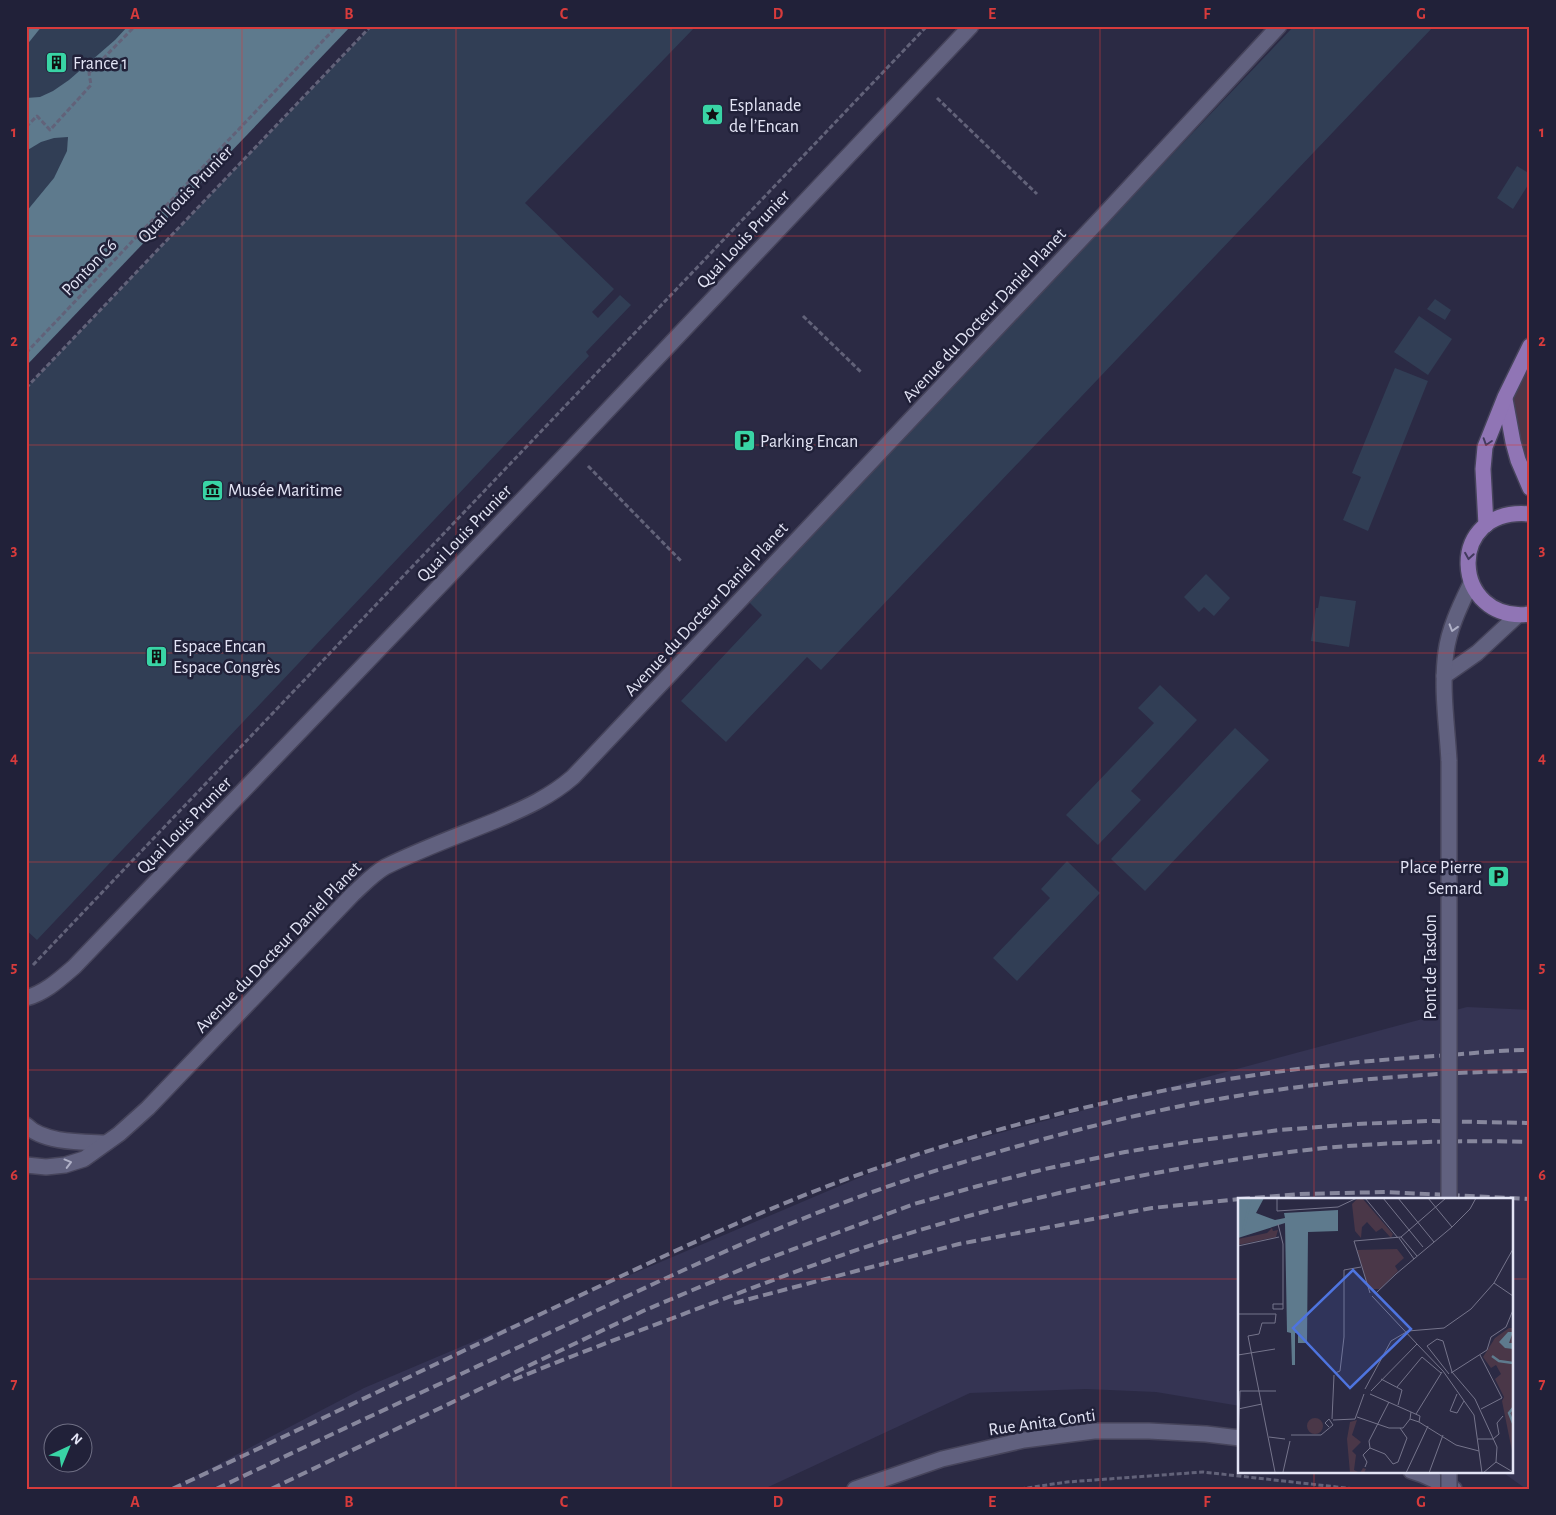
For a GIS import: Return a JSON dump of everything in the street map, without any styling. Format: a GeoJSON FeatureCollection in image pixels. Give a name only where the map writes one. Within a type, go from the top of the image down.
{"type":"FeatureCollection","features":[{"type":"Feature","properties":{"kind":"main road"},"geometry":{"type":"LineString","coordinates":[[1486,525],[1485,447],[1505,397],[1530,346]]}},
{"type":"Feature","properties":{"kind":"main road"},"geometry":{"type":"LineString","coordinates":[[1505,397],[1513,442],[1518,460],[1530,488]]}},
{"type":"Feature","properties":{"kind":"main road"},"geometry":{"type":"LineString","coordinates":[[1524,614],[1499,611],[1482,599],[1471,583],[1467,567],[1469,551],[1475,536],[1486,525],[1499,516],[1514,513],[1530,514]]}},
{"type":"Feature","properties":{"kind":"street","name":"Quai Louis Prunier"},"geometry":{"type":"LineString","coordinates":[[26,998],[52,985],[74,967],[571,449],[970,26]]}},
{"type":"Feature","properties":{"kind":"street","name":"Avenue du Docteur Daniel Planet"},"geometry":{"type":"LineString","coordinates":[[26,1165],[46,1167],[65,1165],[84,1159],[119,1134],[148,1108],[372,876],[410,856],[532,805],[553,794],[573,777],[1095,224],[1279,26]]}},
{"type":"Feature","properties":{"kind":"street","name":"Pont de Tasdon"},"geometry":{"type":"LineString","coordinates":[[1449,1198],[1449,761],[1444,676],[1446,650],[1458,612],[1471,583]]}},
{"type":"Feature","properties":{"kind":"street"},"geometry":{"type":"LineString","coordinates":[[1444,676],[1477,653],[1524,614]]}},
{"type":"Feature","properties":{"kind":"street"},"geometry":{"type":"LineString","coordinates":[[26,1125],[32,1132],[68,1142],[105,1143]]}},
{"type":"Feature","properties":{"kind":"street","name":"Rue Anita Conti"},"geometry":{"type":"LineString","coordinates":[[855,1489],[942,1459],[1024,1440],[1094,1432],[1149,1431],[1238,1438]]}},
{"type":"Feature","properties":{"kind":"street"},"geometry":{"type":"LineString","coordinates":[[1414,1472],[1454,1489]]}},
{"type":"Feature","properties":{"kind":"street"},"geometry":{"type":"LineString","coordinates":[[1449,1472],[1449,1489]]}},
{"type":"Feature","properties":{"kind":"path"},"geometry":{"type":"LineString","coordinates":[[26,127],[37,116],[50,130],[91,85],[89,73],[135,26]]}},
{"type":"Feature","properties":{"kind":"path","name":"Ponton C6"},"geometry":{"type":"LineString","coordinates":[[26,353],[336,26]]}},
{"type":"Feature","properties":{"kind":"path","name":"Quai Louis Prunier"},"geometry":{"type":"LineString","coordinates":[[26,388],[372,26]]}},
{"type":"Feature","properties":{"kind":"path"},"geometry":{"type":"LineString","coordinates":[[33,965],[927,26]]}},
{"type":"Feature","properties":{"kind":"path"},"geometry":{"type":"LineString","coordinates":[[922,77],[1037,194]]}},
{"type":"Feature","properties":{"kind":"path"},"geometry":{"type":"LineString","coordinates":[[803,316],[861,372]]}},
{"type":"Feature","properties":{"kind":"path"},"geometry":{"type":"LineString","coordinates":[[571,449],[682,562]]}},
{"type":"Feature","properties":{"kind":"path"},"geometry":{"type":"LineString","coordinates":[[1020,1489],[1066,1482],[1203,1472],[1355,1489]]}},
{"type":"Feature","properties":{"kind":"shaded area"},"geometry":{"type":"Polygon","coordinates":[[[1530,346],[1530,488],[1505,397],[1530,346]]]}},
{"type":"Feature","properties":{"kind":"shaded area"},"geometry":{"type":"Polygon","coordinates":[[[1467,1007],[1530,1010],[1530,1489],[1526,1489],[1502,1472],[1514,1472],[1514,1198],[1238,1198],[1238,1406],[1156,1392],[1086,1389],[970,1393],[764,1489],[171,1489],[364,1388],[903,1159],[1467,1007]]]}},
{"type":"Feature","properties":{"kind":"water"},"geometry":{"type":"Polygon","coordinates":[[[26,26],[351,26],[26,366],[26,26]]]}},
{"type":"Feature","properties":{"kind":"building","name":"France 1"},"geometry":{"type":"Polygon","coordinates":[[[42,26],[128,26],[115,40],[69,80],[40,97],[26,98],[26,46],[42,26]]]}},
{"type":"Feature","properties":{"kind":"building","name":"Espace Encan Espace Congrès"},"geometry":{"type":"Polygon","coordinates":[[[372,26],[696,26],[525,203],[614,289],[592,312],[598,318],[620,295],[631,305],[586,352],[589,356],[37,940],[26,930],[26,388],[372,26]]]}},
{"type":"Feature","properties":{"kind":"building"},"geometry":{"type":"Polygon","coordinates":[[[1294,26],[1434,26],[821,670],[807,657],[726,742],[681,701],[762,615],[748,601],[1294,26]]]}},
{"type":"Feature","properties":{"kind":"building"},"geometry":{"type":"Polygon","coordinates":[[[68,137],[67,151],[54,178],[26,212],[26,151],[41,142],[54,138],[68,137]]]}},
{"type":"Feature","properties":{"kind":"building"},"geometry":{"type":"Polygon","coordinates":[[[1517,166],[1530,174],[1530,182],[1513,209],[1497,198],[1517,166]]]}},
{"type":"Feature","properties":{"kind":"building"},"geometry":{"type":"Polygon","coordinates":[[[1435,299],[1451,310],[1445,320],[1427,309],[1435,299]]]}},
{"type":"Feature","properties":{"kind":"building"},"geometry":{"type":"Polygon","coordinates":[[[1419,316],[1452,339],[1428,375],[1394,352],[1419,316]]]}},
{"type":"Feature","properties":{"kind":"building"},"geometry":{"type":"Polygon","coordinates":[[[1395,368],[1428,381],[1368,531],[1343,520],[1361,477],[1352,473],[1395,368]]]}},
{"type":"Feature","properties":{"kind":"building"},"geometry":{"type":"Polygon","coordinates":[[[1206,574],[1230,598],[1214,616],[1204,607],[1199,612],[1184,597],[1206,574]]]}},
{"type":"Feature","properties":{"kind":"building"},"geometry":{"type":"Polygon","coordinates":[[[1320,596],[1356,601],[1349,647],[1311,641],[1316,608],[1318,608],[1320,596]]]}},
{"type":"Feature","properties":{"kind":"building"},"geometry":{"type":"Polygon","coordinates":[[[1160,685],[1197,720],[1131,791],[1141,800],[1098,845],[1066,815],[1154,723],[1138,708],[1160,685]]]}},
{"type":"Feature","properties":{"kind":"building"},"geometry":{"type":"Polygon","coordinates":[[[1235,728],[1269,760],[1145,891],[1111,859],[1235,728]]]}},
{"type":"Feature","properties":{"kind":"building"},"geometry":{"type":"Polygon","coordinates":[[[1067,861],[1100,893],[1017,981],[993,958],[1050,898],[1041,889],[1067,861]]]}},
{"type":"Feature","properties":{"kind":"railway"},"geometry":{"type":"LineString","coordinates":[[172,1489],[702,1239],[822,1188],[933,1150],[1074,1110],[1145,1094],[1217,1081],[1363,1062],[1494,1051],[1530,1050]]}},
{"type":"Feature","properties":{"kind":"railway"},"geometry":{"type":"LineString","coordinates":[[216,1489],[742,1244],[833,1207],[925,1174],[1093,1126],[1162,1110],[1237,1096],[1320,1084],[1404,1076],[1530,1071]]}},
{"type":"Feature","properties":{"kind":"railway"},"geometry":{"type":"LineString","coordinates":[[271,1489],[643,1311],[759,1262],[914,1204],[1045,1169],[1125,1152],[1195,1141],[1280,1130],[1357,1124],[1429,1121],[1530,1123]]}},
{"type":"Feature","properties":{"kind":"railway"},"geometry":{"type":"LineString","coordinates":[[513,1380],[611,1341],[848,1253],[933,1226],[1053,1194],[1174,1170],[1324,1148],[1427,1142],[1530,1142]]}},
{"type":"Feature","properties":{"kind":"railway"},"geometry":{"type":"LineString","coordinates":[[1252,1198],[1300,1194],[1386,1192],[1509,1198]]}},
{"type":"Feature","properties":{"kind":"railway"},"geometry":{"type":"LineString","coordinates":[[1514,1198],[1530,1199]]}},
{"type":"Feature","properties":{"kind":"railway"},"geometry":{"type":"LineString","coordinates":[[734,1303],[959,1244],[1152,1208],[1238,1199]]}},
{"type":"Feature","properties":{"kind":"place","name":"France 1"},"geometry":{"type":"Point","coordinates":[57,63]}},
{"type":"Feature","properties":{"kind":"place","name":"Esplanade de l’Encan"},"geometry":{"type":"Point","coordinates":[713,115]}},
{"type":"Feature","properties":{"kind":"place","name":"Parking Encan"},"geometry":{"type":"Point","coordinates":[744,441]}},
{"type":"Feature","properties":{"kind":"place","name":"Musée Maritime"},"geometry":{"type":"Point","coordinates":[212,490]}},
{"type":"Feature","properties":{"kind":"place","name":"Espace Encan Espace Congrès"},"geometry":{"type":"Point","coordinates":[157,656]}},
{"type":"Feature","properties":{"kind":"place","name":"Place Pierre Semard"},"geometry":{"type":"Point","coordinates":[1498,877]}}]}
